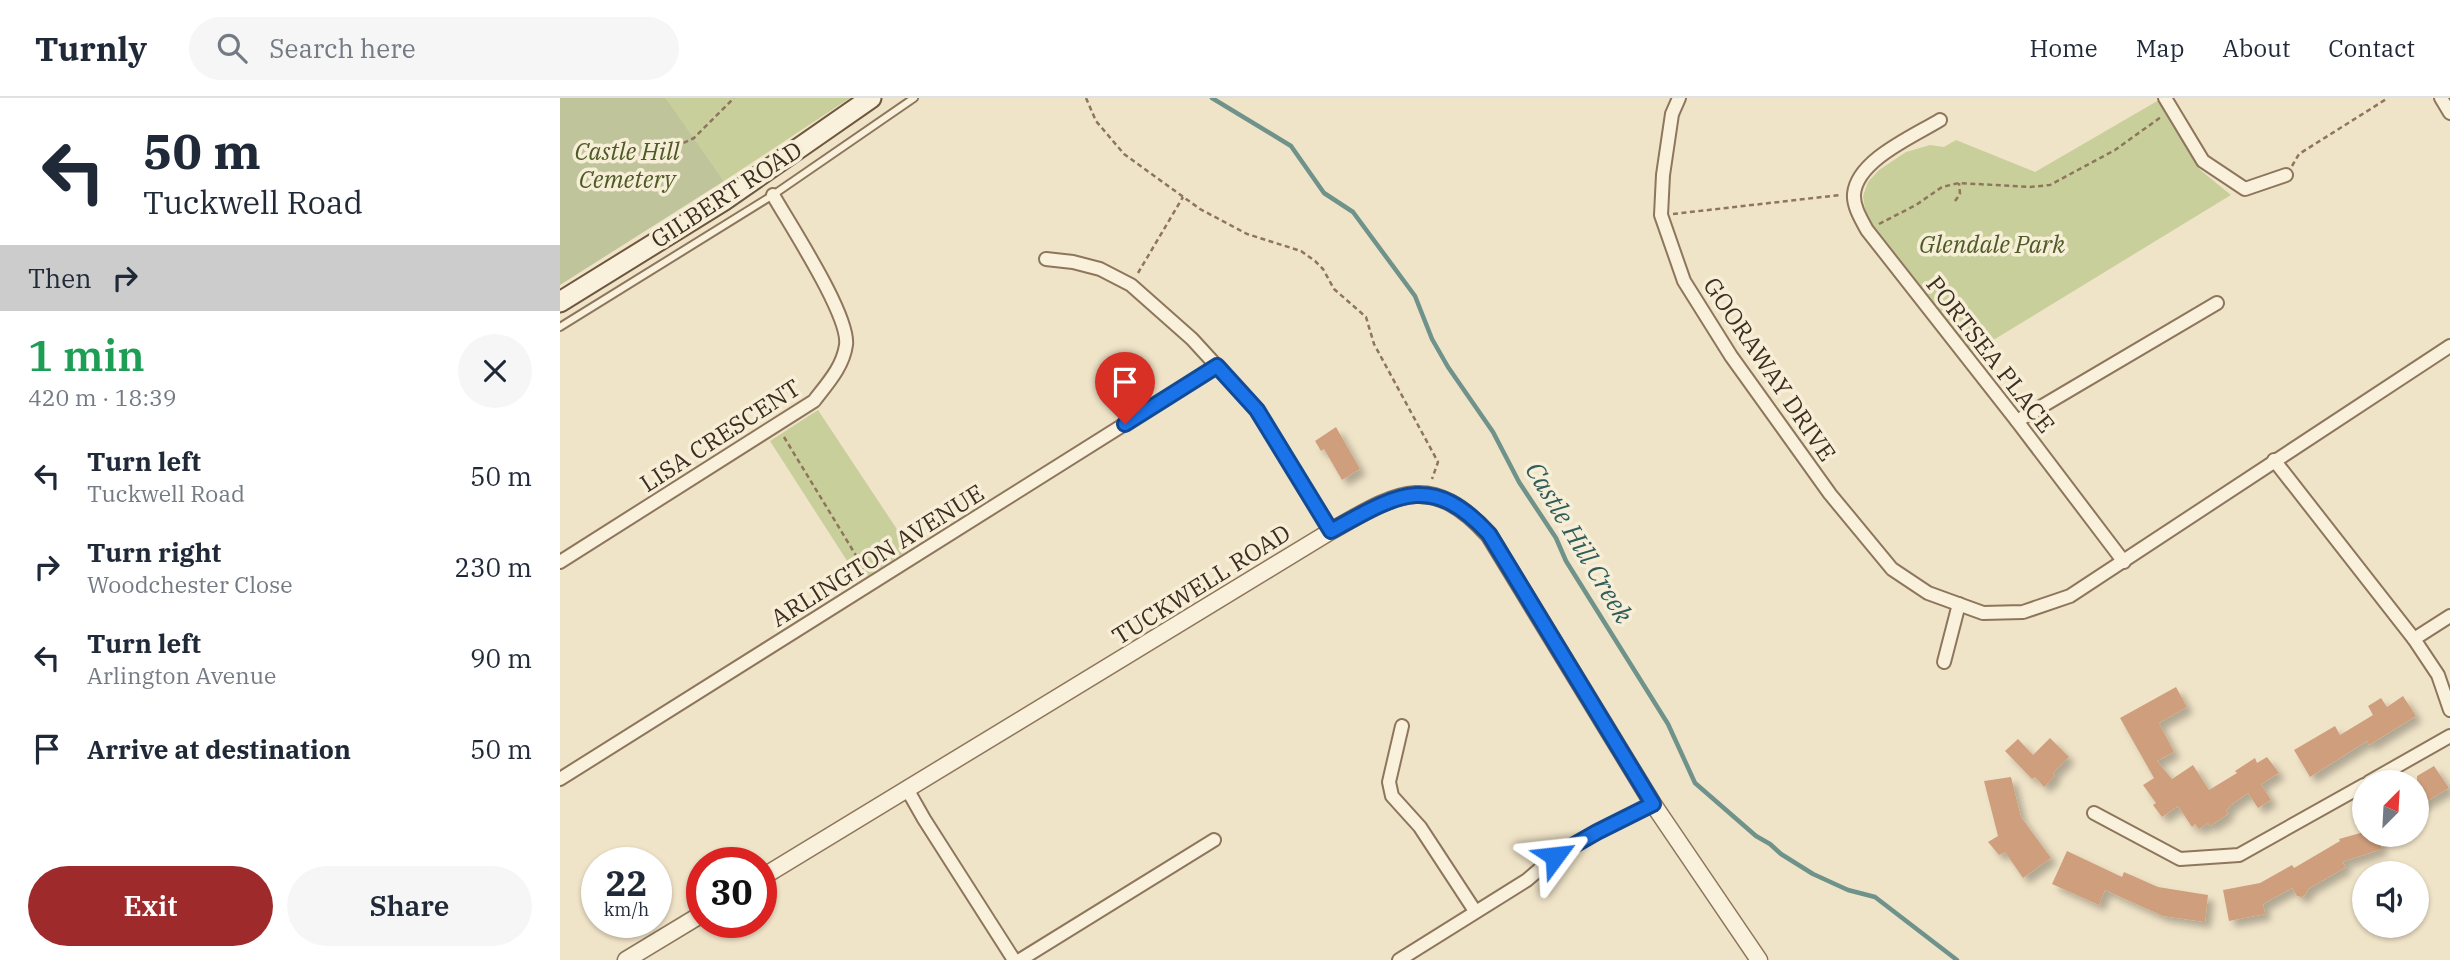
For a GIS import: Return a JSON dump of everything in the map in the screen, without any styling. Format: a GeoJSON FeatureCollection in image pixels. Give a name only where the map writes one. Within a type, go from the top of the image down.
{"type":"FeatureCollection","features":[{"type":"Feature","properties":{"kind":"main road","name":"GILBERT ROAD"},"geometry":{"type":"LineString","coordinates":[[560,302],[723,201],[871,98]]}},
{"type":"Feature","properties":{"kind":"street","name":"GOORAWAY DRIVE"},"geometry":{"type":"LineString","coordinates":[[1679,98],[1672,114],[1663,175],[1661,215],[1684,281],[1731,356],[1830,494],[1892,569],[1928,593],[1983,613],[2023,612],[2070,596],[2450,346]]}},
{"type":"Feature","properties":{"kind":"street"},"geometry":{"type":"LineString","coordinates":[[2441,98],[2450,113]]}},
{"type":"Feature","properties":{"kind":"street"},"geometry":{"type":"LineString","coordinates":[[2169,103],[2203,161],[2245,189],[2286,175]]}},
{"type":"Feature","properties":{"kind":"street"},"geometry":{"type":"LineString","coordinates":[[1854,194],[1860,176],[1875,159],[1940,120]]}},
{"type":"Feature","properties":{"kind":"street","name":"PORTSEA PLACE"},"geometry":{"type":"LineString","coordinates":[[1854,194],[1857,214],[1867,230],[2124,562]]}},
{"type":"Feature","properties":{"kind":"street","name":"LISA CRESCENT"},"geometry":{"type":"LineString","coordinates":[[560,562],[814,401],[836,374],[846,344],[838,311],[773,195]]}},
{"type":"Feature","properties":{"kind":"street"},"geometry":{"type":"LineString","coordinates":[[1046,259],[1073,262],[1100,270],[1131,285],[1160,309],[1257,410],[1331,531]]}},
{"type":"Feature","properties":{"kind":"street"},"geometry":{"type":"LineString","coordinates":[[2017,421],[2217,303]]}},
{"type":"Feature","properties":{"kind":"street","name":"ARLINGTON AVENUE"},"geometry":{"type":"LineString","coordinates":[[560,779],[1217,366]]}},
{"type":"Feature","properties":{"kind":"street"},"geometry":{"type":"LineString","coordinates":[[2274,460],[2414,639],[2438,676],[2450,710]]}},
{"type":"Feature","properties":{"kind":"street"},"geometry":{"type":"LineString","coordinates":[[1427,494],[1447,500],[1471,514],[1489,534],[1653,804],[1759,960]]}},
{"type":"Feature","properties":{"kind":"street","name":"TUCKWELL ROAD"},"geometry":{"type":"LineString","coordinates":[[777,868],[1331,531],[1381,503],[1404,496],[1427,494]]}},
{"type":"Feature","properties":{"kind":"street"},"geometry":{"type":"LineString","coordinates":[[1944,662],[1959,604]]}},
{"type":"Feature","properties":{"kind":"street"},"geometry":{"type":"LineString","coordinates":[[2414,639],[2450,616]]}},
{"type":"Feature","properties":{"kind":"street"},"geometry":{"type":"LineString","coordinates":[[1402,726],[1389,782],[1392,796],[1420,827],[1475,911]]}},
{"type":"Feature","properties":{"kind":"street"},"geometry":{"type":"LineString","coordinates":[[2389,770],[2450,736]]}},
{"type":"Feature","properties":{"kind":"street"},"geometry":{"type":"LineString","coordinates":[[907,789],[923,819],[1014,960]]}},
{"type":"Feature","properties":{"kind":"street"},"geometry":{"type":"LineString","coordinates":[[2094,813],[2180,859],[2239,855],[2352,791]]}},
{"type":"Feature","properties":{"kind":"street"},"geometry":{"type":"LineString","coordinates":[[1399,960],[1527,880],[1555,856],[1653,804]]}},
{"type":"Feature","properties":{"kind":"street"},"geometry":{"type":"LineString","coordinates":[[1020,960],[1214,840]]}},
{"type":"Feature","properties":{"kind":"street"},"geometry":{"type":"LineString","coordinates":[[626,960],[686,924]]}},
{"type":"Feature","properties":{"kind":"lane","name":"GILBERT ROAD"},"geometry":{"type":"LineString","coordinates":[[560,327],[773,195],[914,98]]}},
{"type":"Feature","properties":{"kind":"path"},"geometry":{"type":"LineString","coordinates":[[668,150],[694,138],[734,98]]}},
{"type":"Feature","properties":{"kind":"path"},"geometry":{"type":"LineString","coordinates":[[1086,98],[1096,121],[1124,154],[1200,209],[1247,234],[1301,251],[1315,261],[1335,289],[1366,317],[1374,344],[1438,462],[1427,494]]}},
{"type":"Feature","properties":{"kind":"path"},"geometry":{"type":"LineString","coordinates":[[2286,175],[2299,154],[2389,98]]}},
{"type":"Feature","properties":{"kind":"path"},"geometry":{"type":"LineString","coordinates":[[1867,230],[1916,205],[1942,187],[1959,183],[2030,187],[2050,185],[2115,150],[2169,103]]}},
{"type":"Feature","properties":{"kind":"path"},"geometry":{"type":"LineString","coordinates":[[1955,201],[1960,194],[1959,183]]}},
{"type":"Feature","properties":{"kind":"path"},"geometry":{"type":"LineString","coordinates":[[1661,215],[1854,194]]}},
{"type":"Feature","properties":{"kind":"path"},"geometry":{"type":"LineString","coordinates":[[1131,285],[1183,197]]}},
{"type":"Feature","properties":{"kind":"path"},"geometry":{"type":"LineString","coordinates":[[777,425],[872,583]]}},
{"type":"Feature","properties":{"kind":"green space","name":"Castle Hill Cemetery"},"geometry":{"type":"Polygon","coordinates":[[[560,98],[666,98],[724,181],[560,285],[560,98]]]}},
{"type":"Feature","properties":{"kind":"green space"},"geometry":{"type":"Polygon","coordinates":[[[666,98],[850,98],[724,181],[666,98]]]}},
{"type":"Feature","properties":{"kind":"green space","name":"Glendale Park"},"geometry":{"type":"Polygon","coordinates":[[[2159,100],[2199,169],[2231,195],[1972,353],[1882,240],[1866,215],[1863,196],[1868,182],[1879,170],[1906,152],[1930,145],[1944,147],[1956,140],[2035,172],[2159,100]]]}},
{"type":"Feature","properties":{"kind":"green space"},"geometry":{"type":"Polygon","coordinates":[[[818,410],[910,549],[860,581],[770,441],[818,410]]]}},
{"type":"Feature","properties":{"kind":"building"},"geometry":{"type":"Polygon","coordinates":[[[1336,427],[1360,469],[1342,480],[1324,449],[1321,451],[1315,441],[1336,427]]]}},
{"type":"Feature","properties":{"kind":"building"},"geometry":{"type":"Polygon","coordinates":[[[2176,687],[2187,707],[2159,723],[2174,752],[2157,761],[2172,779],[2193,765],[2209,790],[2255,758],[2257,763],[2267,757],[2279,773],[2261,784],[2271,800],[2258,808],[2248,793],[2231,805],[2226,811],[2228,814],[2210,826],[2208,823],[2199,829],[2195,824],[2192,827],[2178,806],[2162,817],[2143,785],[2154,778],[2120,718],[2176,687]]]}},
{"type":"Feature","properties":{"kind":"building"},"geometry":{"type":"Polygon","coordinates":[[[2403,696],[2416,716],[2369,745],[2367,741],[2310,777],[2294,750],[2335,726],[2340,735],[2373,715],[2368,706],[2381,698],[2387,707],[2403,696]]]}},
{"type":"Feature","properties":{"kind":"building"},"geometry":{"type":"Polygon","coordinates":[[[2050,738],[2069,757],[2044,787],[2035,777],[2032,779],[2005,751],[2018,739],[2033,755],[2050,738]]]}},
{"type":"Feature","properties":{"kind":"building"},"geometry":{"type":"Polygon","coordinates":[[[2434,766],[2449,788],[2429,800],[2429,770],[2434,766]]]}},
{"type":"Feature","properties":{"kind":"building"},"geometry":{"type":"Polygon","coordinates":[[[2011,777],[2021,817],[2051,858],[2023,878],[2005,852],[1999,855],[1988,842],[1998,836],[1984,781],[2011,777]]]}},
{"type":"Feature","properties":{"kind":"building"},"geometry":{"type":"Polygon","coordinates":[[[2352,835],[2352,847],[2382,849],[2342,862],[2346,867],[2308,889],[2302,897],[2297,896],[2292,888],[2263,904],[2265,914],[2229,921],[2223,890],[2260,883],[2292,865],[2294,868],[2340,841],[2339,839],[2352,835]]]}},
{"type":"Feature","properties":{"kind":"building"},"geometry":{"type":"Polygon","coordinates":[[[2067,851],[2122,877],[2124,872],[2158,887],[2208,895],[2205,922],[2163,916],[2105,890],[2099,905],[2052,884],[2067,851]]]}},
{"type":"Feature","properties":{"kind":"waterway","name":"Castle Hill Creek"},"geometry":{"type":"LineString","coordinates":[[1212,98],[1291,146],[1324,193],[1353,212],[1415,296],[1432,339],[1448,367],[1493,432],[1519,482],[1556,538],[1566,561],[1668,724],[1695,783],[1781,854],[1813,874],[1848,890],[1875,897],[1957,960]]}},
{"type":"Feature","properties":{"kind":"route"},"geometry":{"type":"LineString","coordinates":[[1125,424],[1217,366],[1257,410],[1331,531],[1381,503],[1404,496],[1427,494],[1447,500],[1471,514],[1489,534],[1653,804],[1555,856]]}}]}
